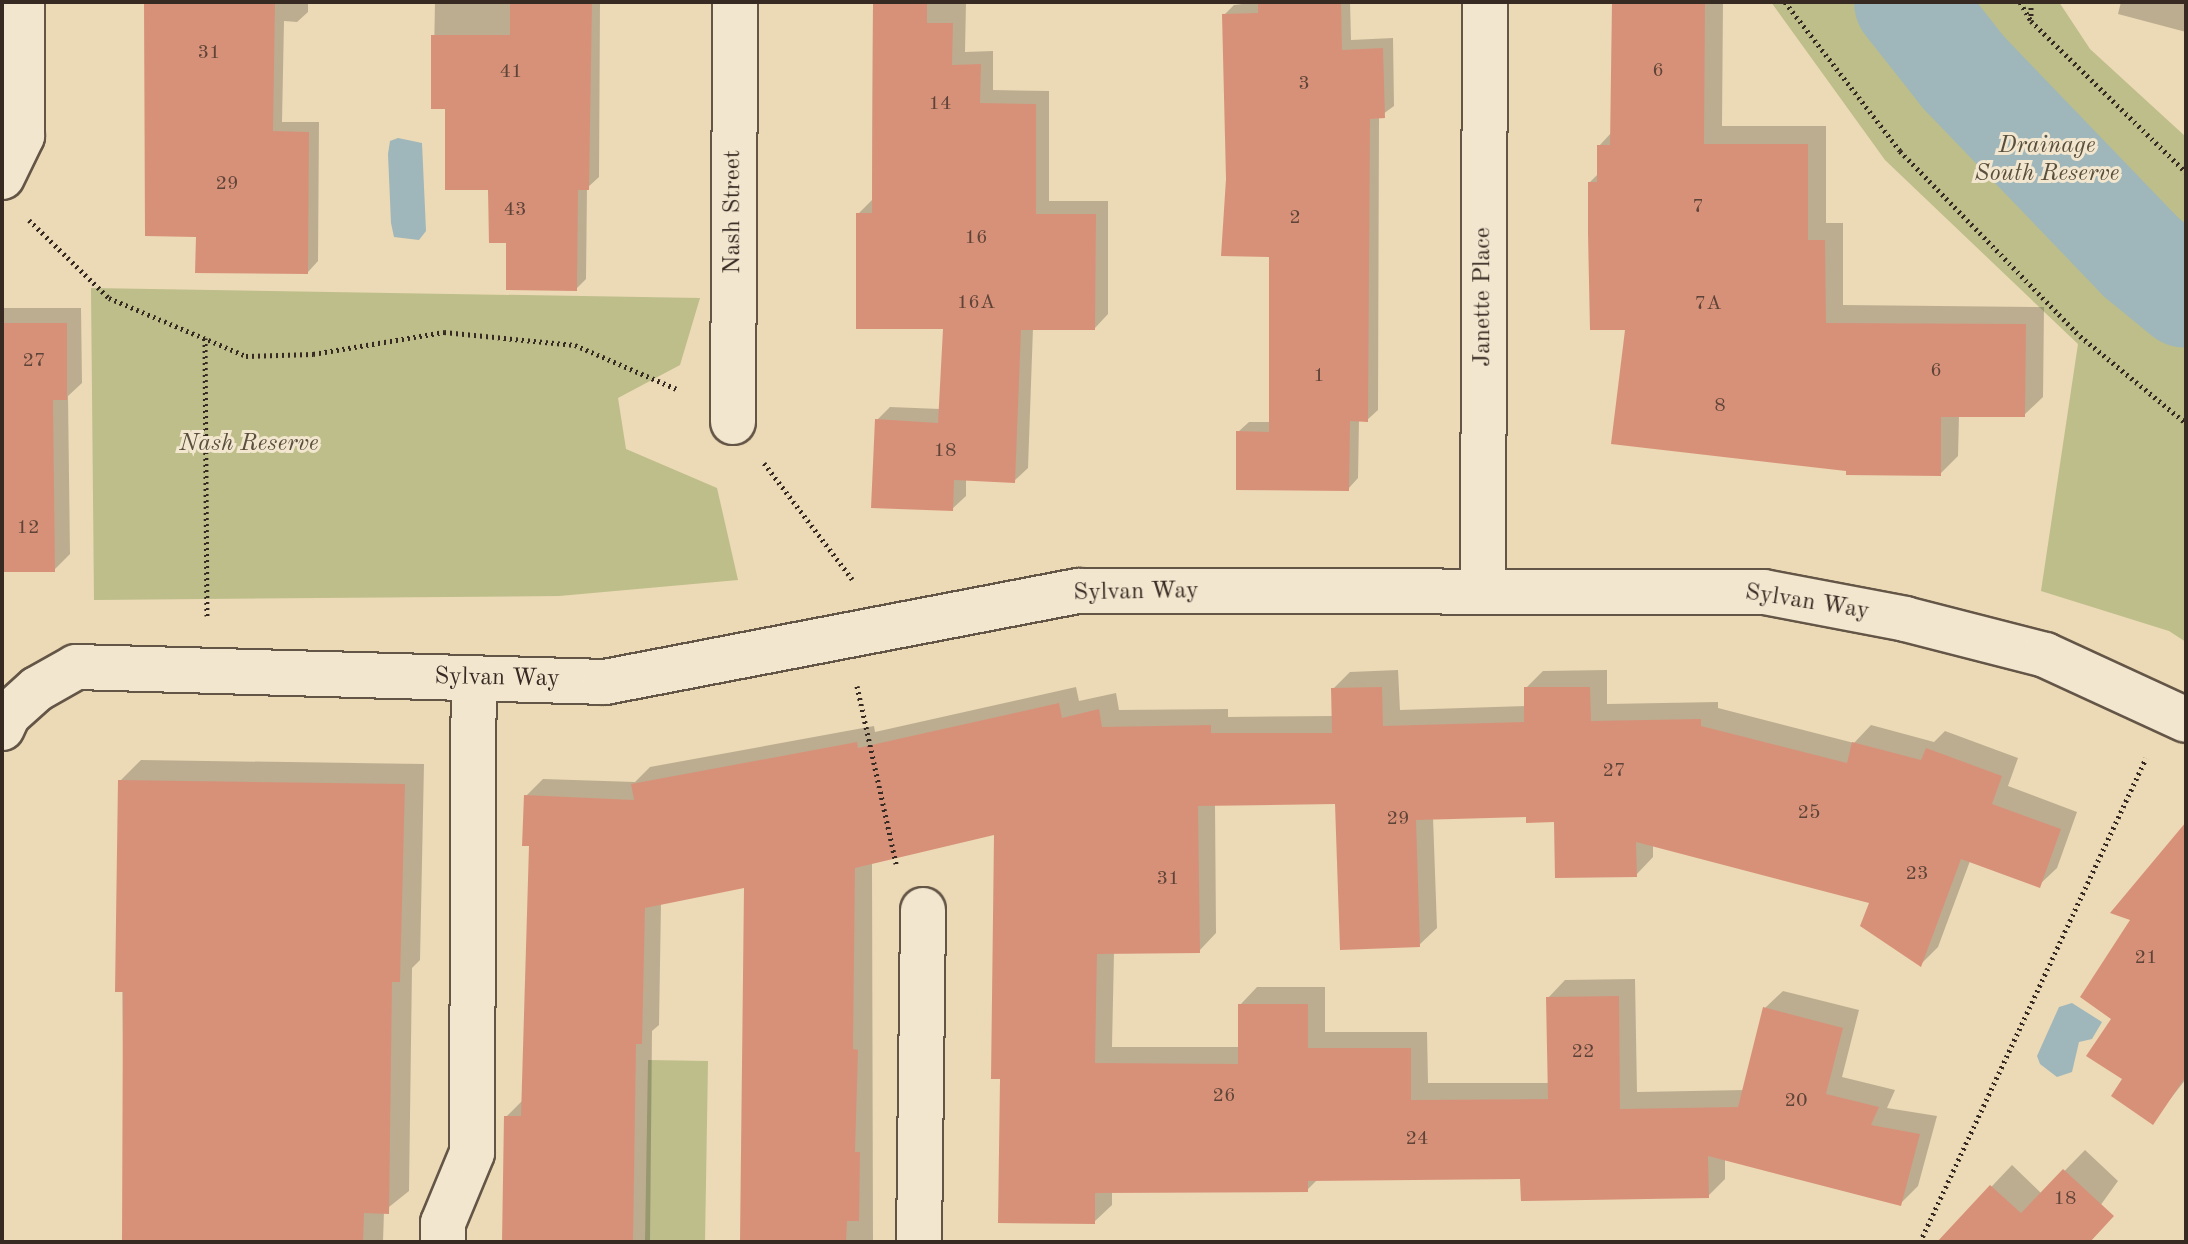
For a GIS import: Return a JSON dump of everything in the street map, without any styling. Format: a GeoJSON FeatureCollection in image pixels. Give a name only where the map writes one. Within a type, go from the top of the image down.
{"type":"FeatureCollection","features":[{"type":"Feature","properties":{"kind":"street"},"geometry":{"type":"LineString","coordinates":[[2,177],[22,136],[22,2]]}},
{"type":"Feature","properties":{"kind":"street","name":"Nash Street"},"geometry":{"type":"LineString","coordinates":[[733,422],[735,2]]}},
{"type":"Feature","properties":{"kind":"street","name":"Janette Place"},"geometry":{"type":"LineString","coordinates":[[1483,591],[1485,2]]}},
{"type":"Feature","properties":{"kind":"street","name":"Sylvan Way"},"geometry":{"type":"LineString","coordinates":[[2,728],[8,715],[37,689],[76,667],[605,682],[1078,591],[1764,592],[1905,619],[2045,655],[2186,720]]}},
{"type":"Feature","properties":{"kind":"street"},"geometry":{"type":"LineString","coordinates":[[443,1242],[443,1223],[472,1153],[474,679]]}},
{"type":"Feature","properties":{"kind":"street"},"geometry":{"type":"LineString","coordinates":[[919,1242],[923,914]]}},
{"type":"Feature","properties":{"kind":"path"},"geometry":{"type":"LineString","coordinates":[[1785,2],[1900,151],[2080,336],[2186,423]]}},
{"type":"Feature","properties":{"kind":"path"},"geometry":{"type":"LineString","coordinates":[[2020,2],[2031,21],[2186,172]]}},
{"type":"Feature","properties":{"kind":"path"},"geometry":{"type":"LineString","coordinates":[[2031,2],[2031,21]]}},
{"type":"Feature","properties":{"kind":"path"},"geometry":{"type":"LineString","coordinates":[[23,215],[109,298],[246,356],[313,354],[444,332],[575,345],[660,379]]}},
{"type":"Feature","properties":{"kind":"path"},"geometry":{"type":"LineString","coordinates":[[205,338],[207,617]]}},
{"type":"Feature","properties":{"kind":"path"},"geometry":{"type":"LineString","coordinates":[[733,422],[855,583]]}},
{"type":"Feature","properties":{"kind":"path"},"geometry":{"type":"LineString","coordinates":[[857,684],[901,887],[923,914]]}},
{"type":"Feature","properties":{"kind":"path"},"geometry":{"type":"LineString","coordinates":[[1920,1242],[2147,756],[2159,762]]}},
{"type":"Feature","properties":{"kind":"green space","name":"Drainage South Reserve"},"geometry":{"type":"Polygon","coordinates":[[[1771,2],[2059,2],[2090,49],[2186,137],[2186,642],[2169,631],[2041,591],[2078,344],[1885,160],[1771,2]]]}},
{"type":"Feature","properties":{"kind":"green space","name":"Nash Reserve"},"geometry":{"type":"Polygon","coordinates":[[[91,288],[700,298],[680,365],[618,398],[626,449],[717,488],[738,580],[559,596],[94,600],[91,288]]]}},
{"type":"Feature","properties":{"kind":"green space"},"geometry":{"type":"Polygon","coordinates":[[[648,1060],[708,1061],[705,1242],[645,1242],[648,1060]]]}},
{"type":"Feature","properties":{"kind":"water"},"geometry":{"type":"Polygon","coordinates":[[[398,138],[422,143],[426,231],[419,240],[394,237],[391,223],[388,154],[390,141],[398,138]]]}},
{"type":"Feature","properties":{"kind":"water"},"geometry":{"type":"Polygon","coordinates":[[[2072,1003],[2102,1022],[2092,1039],[2079,1042],[2072,1072],[2057,1077],[2040,1064],[2037,1056],[2059,1007],[2072,1003]]]}},
{"type":"Feature","properties":{"kind":"building"},"geometry":{"type":"Polygon","coordinates":[[[144,2],[275,2],[273,131],[309,132],[308,274],[195,273],[196,237],[145,236],[144,2]]]}},
{"type":"Feature","properties":{"kind":"building"},"geometry":{"type":"Polygon","coordinates":[[[510,2],[592,2],[589,190],[578,190],[577,291],[506,290],[506,243],[489,243],[488,190],[445,190],[445,109],[431,109],[431,35],[510,35],[510,2]]]}},
{"type":"Feature","properties":{"kind":"building"},"geometry":{"type":"Polygon","coordinates":[[[873,2],[927,2],[927,23],[953,23],[952,65],[981,64],[980,103],[1036,104],[1036,214],[1096,214],[1095,330],[1021,330],[1015,483],[954,480],[953,511],[871,508],[875,419],[938,423],[943,329],[856,329],[856,213],[872,213],[873,2]]]}},
{"type":"Feature","properties":{"kind":"building"},"geometry":{"type":"Polygon","coordinates":[[[1258,2],[1341,2],[1342,50],[1383,48],[1385,118],[1370,119],[1368,422],[1350,421],[1349,491],[1236,490],[1236,431],[1269,432],[1269,257],[1221,256],[1226,179],[1222,14],[1258,13],[1258,2]]]}},
{"type":"Feature","properties":{"kind":"building"},"geometry":{"type":"Polygon","coordinates":[[[1612,2],[1705,2],[1704,144],[1808,144],[1808,240],[1825,240],[1826,323],[2026,324],[2025,417],[1941,417],[1941,476],[1846,475],[1846,471],[1611,444],[1625,330],[1590,330],[1588,182],[1597,182],[1597,145],[1610,145],[1612,2]]]}},
{"type":"Feature","properties":{"kind":"building"},"geometry":{"type":"Polygon","coordinates":[[[2,323],[67,323],[67,400],[53,400],[55,572],[2,572],[2,323]]]}},
{"type":"Feature","properties":{"kind":"building"},"geometry":{"type":"Polygon","coordinates":[[[1382,687],[1383,726],[1524,722],[1524,687],[1590,687],[1591,721],[1701,719],[1701,726],[1847,763],[1852,742],[1921,760],[1926,748],[2002,776],[1992,804],[2061,829],[2040,888],[1961,859],[1921,967],[1860,926],[1869,903],[1636,842],[1637,877],[1555,878],[1554,822],[1526,823],[1526,817],[1416,820],[1420,947],[1340,950],[1335,804],[1198,806],[1200,953],[1097,954],[1095,1063],[1238,1064],[1238,1004],[1308,1004],[1308,1048],[1411,1048],[1411,1100],[1548,1099],[1546,997],[1619,996],[1620,1109],[1738,1107],[1763,1007],[1843,1028],[1826,1094],[1879,1107],[1871,1125],[1920,1134],[1901,1206],[1708,1156],[1709,1198],[1521,1201],[1520,1179],[1308,1181],[1308,1192],[1095,1193],[1095,1224],[998,1223],[1000,1079],[991,1079],[994,835],[855,868],[853,1049],[858,1050],[855,1152],[860,1152],[859,1221],[847,1221],[846,1242],[740,1242],[744,888],[645,908],[642,1044],[636,1044],[633,1242],[502,1242],[504,1116],[521,1116],[529,846],[522,846],[524,795],[634,800],[631,784],[857,742],[858,748],[1059,703],[1062,718],[1099,709],[1102,727],[1211,725],[1211,733],[1332,733],[1331,688],[1382,687]]]}},
{"type":"Feature","properties":{"kind":"building"},"geometry":{"type":"Polygon","coordinates":[[[118,780],[405,784],[400,982],[392,982],[389,1214],[364,1213],[363,1242],[122,1242],[123,992],[115,992],[118,780]]]}},
{"type":"Feature","properties":{"kind":"building"},"geometry":{"type":"Polygon","coordinates":[[[2186,822],[2186,1076],[2153,1125],[2111,1096],[2122,1079],[2086,1056],[2111,1019],[2080,997],[2130,920],[2110,913],[2186,822]]]}},
{"type":"Feature","properties":{"kind":"building"},"geometry":{"type":"Polygon","coordinates":[[[2063,1169],[2114,1216],[2090,1242],[1937,1242],[1990,1185],[2021,1213],[2063,1169]]]}},
{"type":"Feature","properties":{"kind":"waterway"},"geometry":{"type":"LineString","coordinates":[[1908,2],[1964,73],[2141,257],[2186,294]]}}]}
